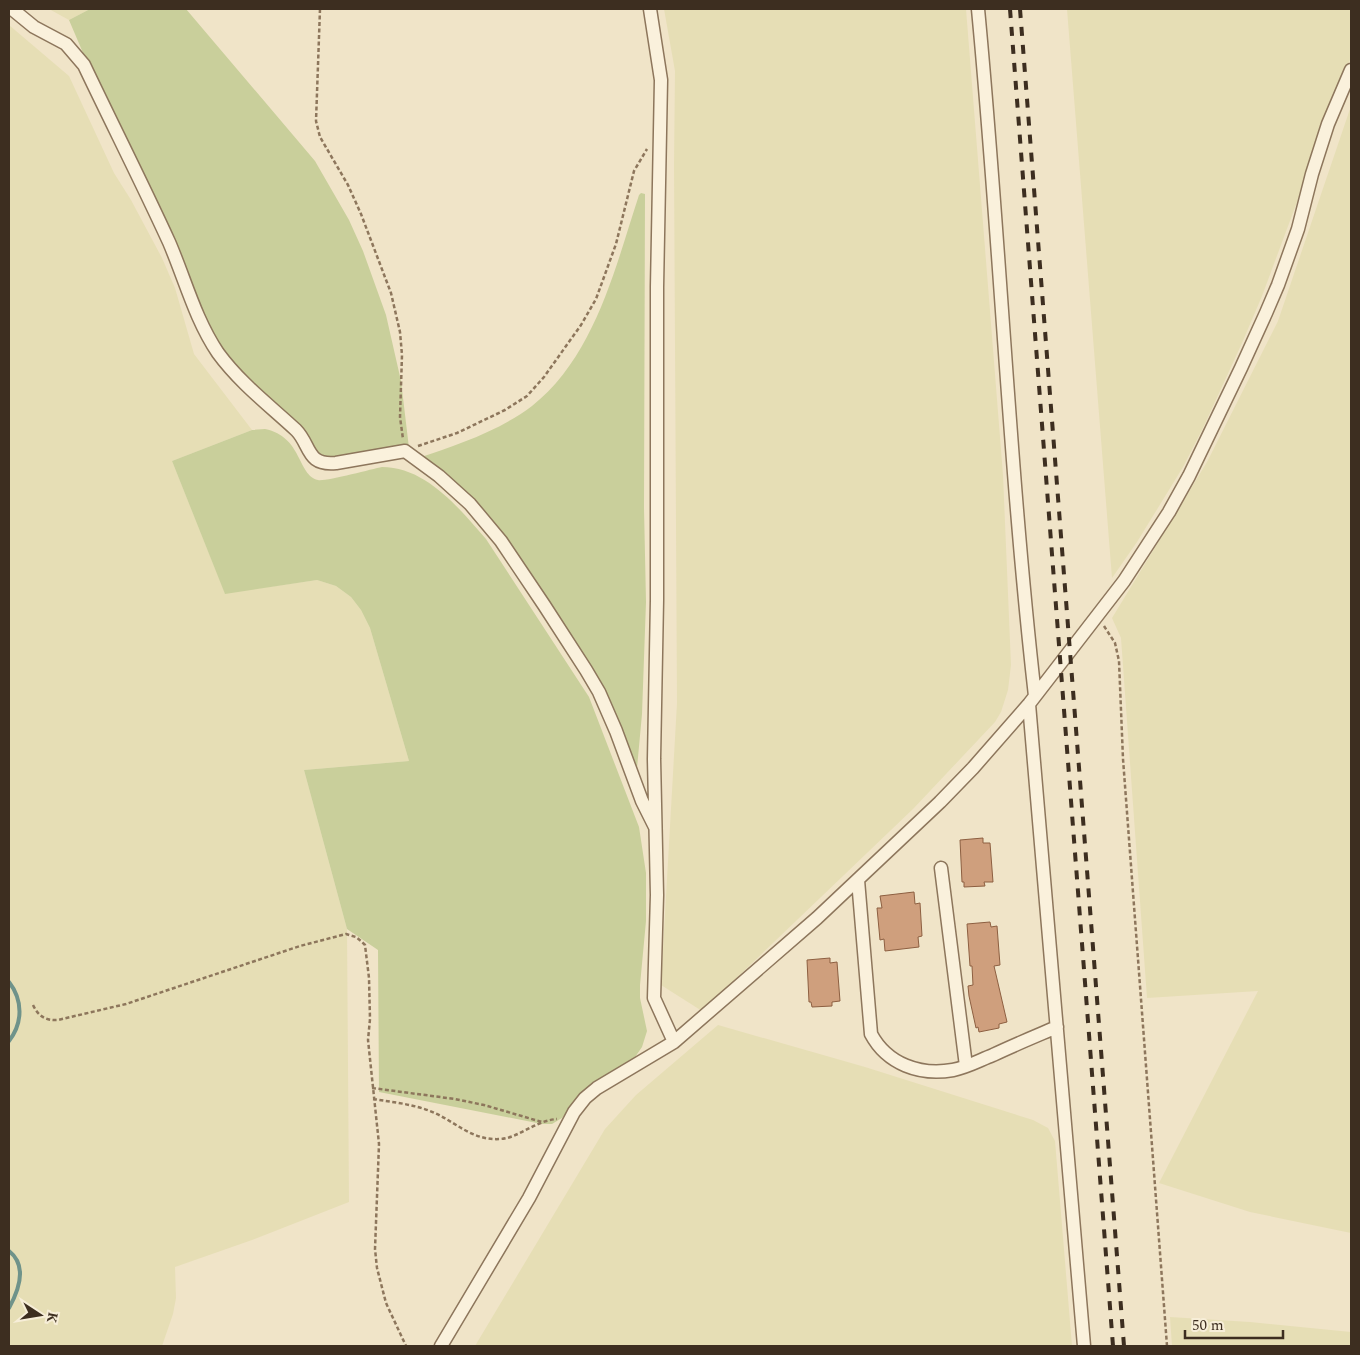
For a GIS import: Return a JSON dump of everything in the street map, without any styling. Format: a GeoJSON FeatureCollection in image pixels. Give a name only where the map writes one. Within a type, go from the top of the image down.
{"type":"FeatureCollection","features":[{"type":"Feature","properties":{"kind":"street"},"geometry":{"type":"LineString","coordinates":[[12,9],[34,27],[66,44],[84,65],[169,244],[206,333],[217,351],[237,376],[298,432],[311,456],[319,462],[336,463],[405,451],[439,476],[470,504],[501,541],[586,670],[598,692],[616,731],[642,801],[655,827]]}},
{"type":"Feature","properties":{"kind":"street"},"geometry":{"type":"LineString","coordinates":[[650,9],[661,80],[657,278],[658,483],[655,827],[657,895],[654,998],[674,1042]]}},
{"type":"Feature","properties":{"kind":"street"},"geometry":{"type":"LineString","coordinates":[[978,9],[990,128],[1024,599],[1084,1346]]}},
{"type":"Feature","properties":{"kind":"street"},"geometry":{"type":"LineString","coordinates":[[441,1346],[529,1198],[574,1112],[585,1098],[597,1088],[674,1042],[771,959],[940,802],[1032,700],[1128,574],[1169,512],[1203,449],[1242,368],[1278,286],[1298,229],[1319,149],[1351,70]]}},
{"type":"Feature","properties":{"kind":"street"},"geometry":{"type":"LineString","coordinates":[[941,868],[966,1066]]}},
{"type":"Feature","properties":{"kind":"street"},"geometry":{"type":"LineString","coordinates":[[858,880],[871,1034],[875,1042],[888,1056],[921,1069],[942,1071],[966,1066],[1057,1026]]}},
{"type":"Feature","properties":{"kind":"path"},"geometry":{"type":"LineString","coordinates":[[320,9],[317,129],[348,185],[391,293],[402,349],[400,418],[405,451],[457,433],[505,410],[527,396],[540,382],[581,325],[596,299],[616,244],[634,171],[646,150],[660,134]]}},
{"type":"Feature","properties":{"kind":"path"},"geometry":{"type":"LineString","coordinates":[[1096,618],[1115,643],[1119,661],[1123,759],[1167,1346]]}},
{"type":"Feature","properties":{"kind":"path"},"geometry":{"type":"LineString","coordinates":[[33,1005],[42,1017],[58,1020],[126,1004],[300,946],[346,934],[356,937],[365,945],[370,998],[368,1040],[379,1144],[374,1230],[377,1268],[392,1320],[406,1346]]}},
{"type":"Feature","properties":{"kind":"path"},"geometry":{"type":"LineString","coordinates":[[372,1088],[455,1099],[484,1105],[542,1122],[509,1138],[492,1139],[467,1132],[446,1118],[431,1111],[374,1099]]}},
{"type":"Feature","properties":{"kind":"shaded area"},"geometry":{"type":"Polygon","coordinates":[[[49,9],[90,9],[69,20],[49,9]]]}},
{"type":"Feature","properties":{"kind":"shaded area"},"geometry":{"type":"Polygon","coordinates":[[[664,9],[966,9],[1003,475],[1011,665],[1008,690],[1001,712],[995,722],[914,808],[702,1011],[661,985],[677,703],[675,71],[664,9]]]}},
{"type":"Feature","properties":{"kind":"shaded area"},"geometry":{"type":"Polygon","coordinates":[[[1067,9],[1351,9],[1351,57],[1262,296],[1203,428],[1183,467],[1137,542],[1112,578],[1067,9]]]}},
{"type":"Feature","properties":{"kind":"shaded area"},"geometry":{"type":"Polygon","coordinates":[[[9,25],[69,76],[114,173],[131,200],[162,258],[175,288],[194,354],[252,430],[172,461],[225,593],[317,580],[336,586],[351,597],[361,610],[370,628],[409,761],[304,770],[347,929],[349,1202],[252,1240],[175,1267],[176,1298],[173,1314],[162,1346],[9,1346],[9,25]]]}},
{"type":"Feature","properties":{"kind":"shaded area"},"geometry":{"type":"Polygon","coordinates":[[[1351,106],[1351,1233],[1250,1212],[1159,1183],[1258,991],[1147,998],[1121,638],[1112,618],[1207,462],[1278,321],[1351,106]]]}},
{"type":"Feature","properties":{"kind":"shaded area"},"geometry":{"type":"Polygon","coordinates":[[[718,1025],[865,1067],[1033,1120],[1048,1128],[1055,1141],[1072,1346],[475,1346],[605,1129],[636,1095],[718,1025]]]}},
{"type":"Feature","properties":{"kind":"shaded area"},"geometry":{"type":"Polygon","coordinates":[[[1170,1317],[1250,1322],[1351,1332],[1351,1346],[1172,1346],[1170,1317]]]}},
{"type":"Feature","properties":{"kind":"green space"},"geometry":{"type":"Polygon","coordinates":[[[90,9],[186,9],[315,161],[349,220],[363,251],[386,315],[401,381],[409,448],[322,460],[264,399],[225,351],[213,334],[69,20],[90,9]]]}},
{"type":"Feature","properties":{"kind":"green space"},"geometry":{"type":"Polygon","coordinates":[[[641,193],[645,194],[644,508],[646,602],[642,714],[636,779],[599,692],[498,537],[418,458],[463,442],[506,423],[532,406],[554,386],[572,362],[587,337],[600,309],[641,193]]]}},
{"type":"Feature","properties":{"kind":"green space"},"geometry":{"type":"Polygon","coordinates":[[[265,429],[277,433],[286,440],[293,447],[306,471],[311,477],[318,480],[382,467],[398,469],[413,474],[440,491],[486,539],[589,697],[639,827],[646,873],[646,921],[640,998],[647,1031],[642,1047],[633,1060],[578,1097],[562,1118],[552,1124],[542,1124],[379,1092],[378,950],[347,929],[304,770],[409,761],[370,628],[361,610],[351,597],[336,586],[317,580],[225,594],[172,461],[252,430],[265,429]]]}},
{"type":"Feature","properties":{"kind":"building"},"geometry":{"type":"Polygon","coordinates":[[[983,838],[983,843],[990,843],[993,882],[984,882],[985,886],[964,887],[964,882],[962,882],[960,840],[983,838]]]}},
{"type":"Feature","properties":{"kind":"building"},"geometry":{"type":"Polygon","coordinates":[[[914,892],[915,904],[920,903],[922,936],[918,937],[919,947],[885,951],[884,939],[880,940],[877,908],[882,908],[880,896],[914,892]]]}},
{"type":"Feature","properties":{"kind":"building"},"geometry":{"type":"Polygon","coordinates":[[[990,922],[991,927],[997,926],[1000,965],[994,966],[1007,1022],[999,1024],[999,1028],[979,1032],[978,1027],[976,1028],[969,996],[968,986],[973,985],[967,924],[990,922]]]}},
{"type":"Feature","properties":{"kind":"building"},"geometry":{"type":"Polygon","coordinates":[[[830,958],[830,963],[837,962],[840,1001],[832,1002],[832,1006],[812,1007],[811,1002],[809,1002],[807,960],[830,958]]]}},
{"type":"Feature","properties":{"kind":"waterway"},"geometry":{"type":"LineString","coordinates":[[9,982],[17,996],[20,1011],[17,1027],[9,1041]]}},
{"type":"Feature","properties":{"kind":"waterway"},"geometry":{"type":"LineString","coordinates":[[9,1251],[15,1257],[20,1271],[16,1294],[9,1308]]}},
{"type":"Feature","properties":{"kind":"railway"},"geometry":{"type":"LineString","coordinates":[[1010,9],[1113,1346]]}},
{"type":"Feature","properties":{"kind":"railway"},"geometry":{"type":"LineString","coordinates":[[1020,9],[1124,1346]]}}]}
